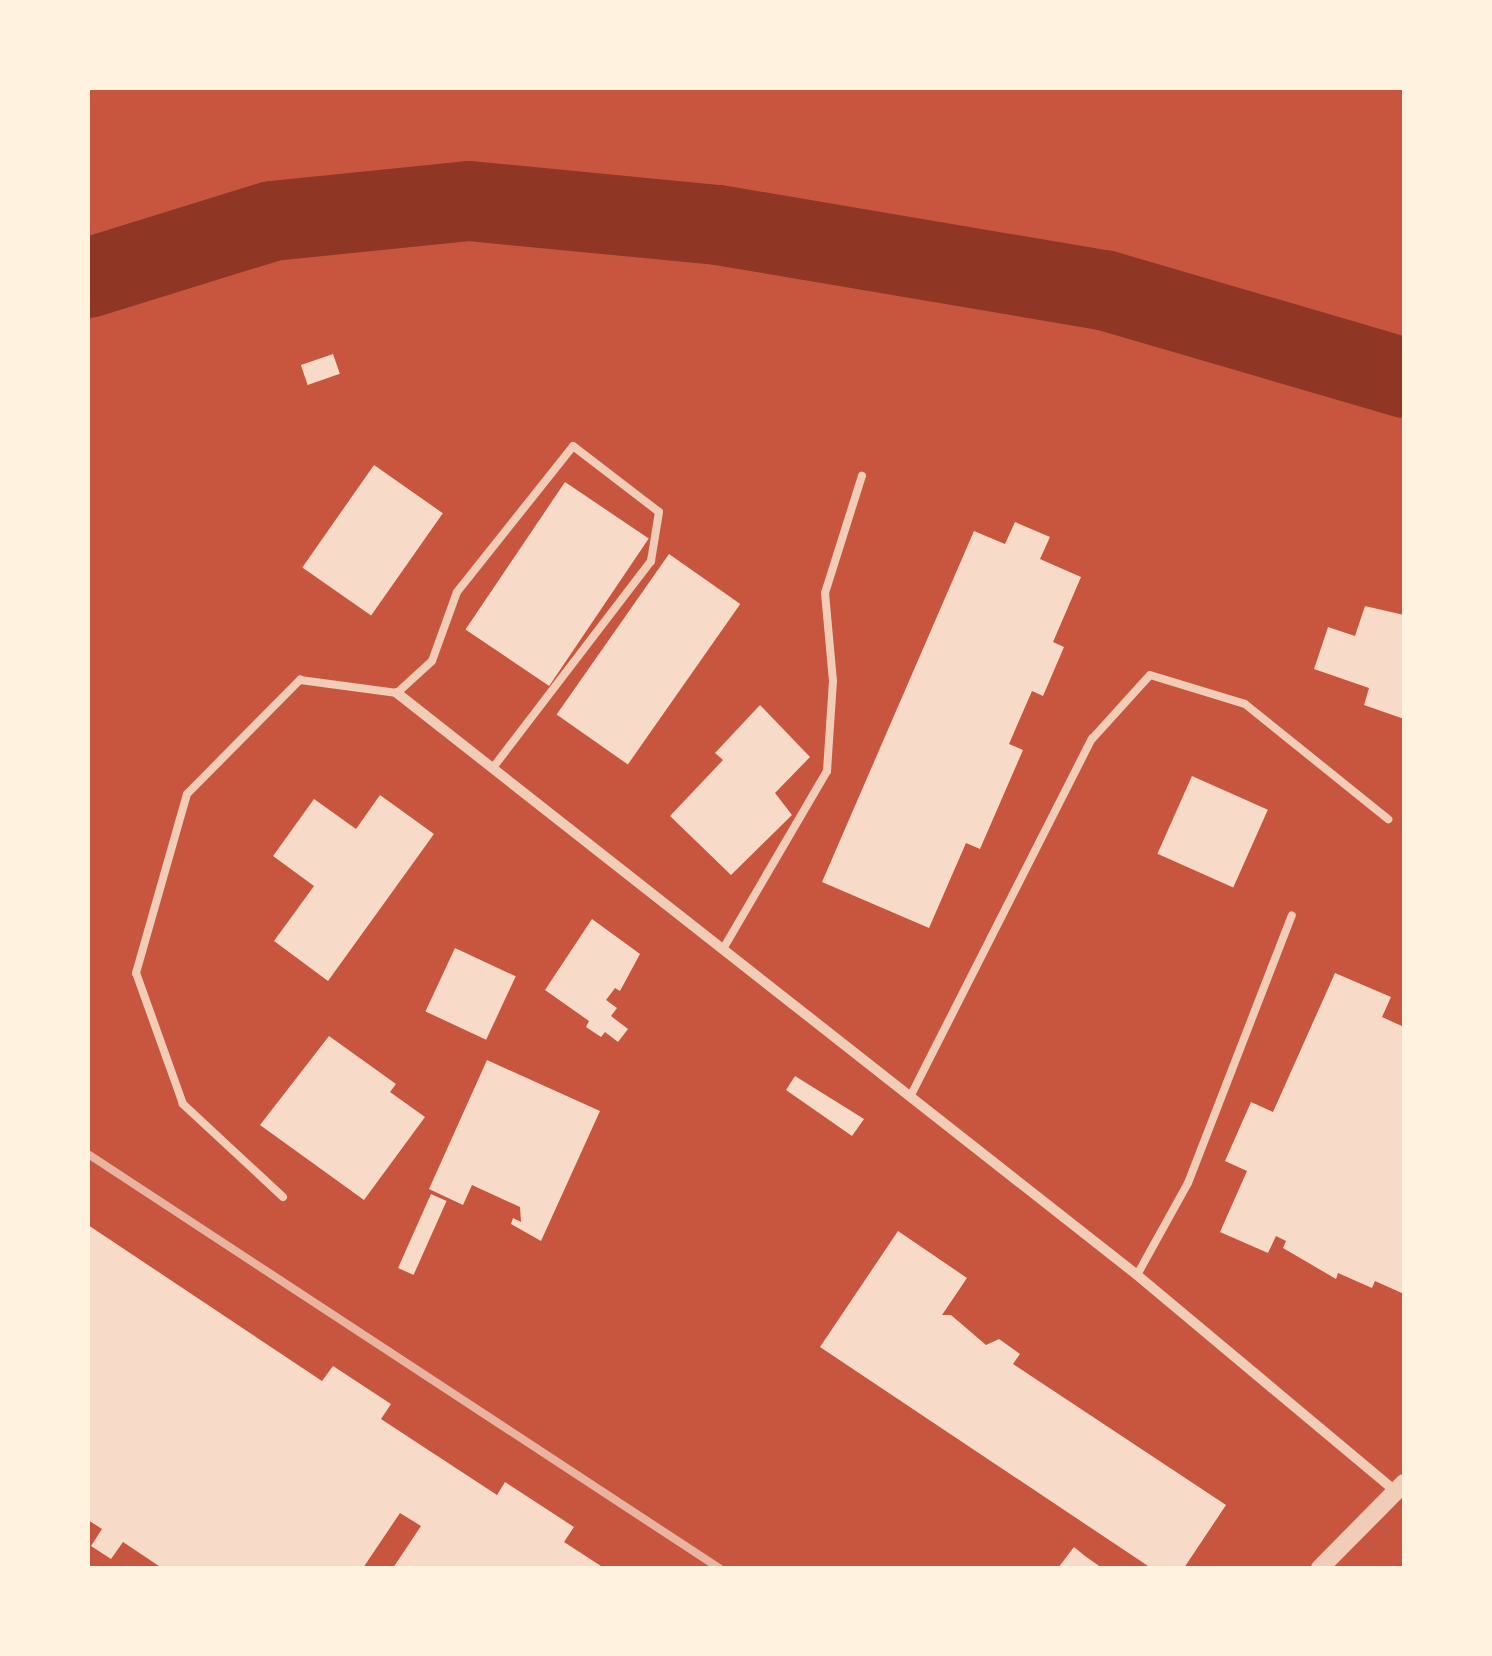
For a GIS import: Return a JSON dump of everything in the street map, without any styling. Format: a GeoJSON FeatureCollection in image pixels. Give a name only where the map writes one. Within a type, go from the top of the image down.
{"type":"FeatureCollection","features":[{"type":"Feature","properties":{"kind":"street"},"geometry":{"type":"LineString","coordinates":[[398,693],[1399,1486],[1320,1568]]}},
{"type":"Feature","properties":{"kind":"lane"},"geometry":{"type":"LineString","coordinates":[[283,1197],[183,1104],[136,973],[187,794],[300,680],[398,693],[432,661],[458,592],[573,446],[659,512],[652,561],[493,768]]}},
{"type":"Feature","properties":{"kind":"lane"},"geometry":{"type":"LineString","coordinates":[[723,949],[827,771],[833,681],[825,593],[862,476]]}},
{"type":"Feature","properties":{"kind":"lane"},"geometry":{"type":"LineString","coordinates":[[910,1097],[1092,739],[1150,675],[1245,704],[1388,819]]}},
{"type":"Feature","properties":{"kind":"lane"},"geometry":{"type":"LineString","coordinates":[[1137,1275],[1188,1183],[1292,915]]}},
{"type":"Feature","properties":{"kind":"building"},"geometry":{"type":"Polygon","coordinates":[[[333,354],[340,374],[308,385],[301,365],[333,354]]]}},
{"type":"Feature","properties":{"kind":"building"},"geometry":{"type":"Polygon","coordinates":[[[374,465],[443,513],[371,616],[302,567],[374,465]]]}},
{"type":"Feature","properties":{"kind":"building"},"geometry":{"type":"Polygon","coordinates":[[[565,482],[649,538],[549,686],[465,630],[565,482]]]}},
{"type":"Feature","properties":{"kind":"building"},"geometry":{"type":"Polygon","coordinates":[[[1015,522],[1050,537],[1040,559],[1081,577],[1053,642],[1064,647],[1043,696],[1032,691],[1009,744],[1023,750],[980,849],[966,843],[929,928],[822,882],[974,531],[1005,544],[1015,522]]]}},
{"type":"Feature","properties":{"kind":"building"},"geometry":{"type":"Polygon","coordinates":[[[669,554],[740,604],[628,764],[557,715],[669,554]]]}},
{"type":"Feature","properties":{"kind":"building"},"geometry":{"type":"Polygon","coordinates":[[[1365,606],[1404,615],[1404,719],[1364,705],[1369,688],[1314,669],[1328,627],[1355,636],[1365,606]]]}},
{"type":"Feature","properties":{"kind":"building"},"geometry":{"type":"Polygon","coordinates":[[[760,705],[810,757],[775,793],[792,815],[731,875],[670,816],[723,760],[715,753],[760,705]]]}},
{"type":"Feature","properties":{"kind":"building"},"geometry":{"type":"Polygon","coordinates":[[[1192,776],[1268,810],[1233,887],[1157,854],[1192,776]]]}},
{"type":"Feature","properties":{"kind":"building"},"geometry":{"type":"Polygon","coordinates":[[[380,795],[434,834],[328,981],[274,941],[314,886],[273,856],[314,799],[356,829],[380,795]]]}},
{"type":"Feature","properties":{"kind":"building"},"geometry":{"type":"Polygon","coordinates":[[[592,919],[640,954],[620,991],[615,988],[606,1000],[617,1008],[611,1016],[628,1029],[618,1042],[605,1032],[601,1037],[586,1027],[589,1021],[545,990],[592,919]]]}},
{"type":"Feature","properties":{"kind":"building"},"geometry":{"type":"Polygon","coordinates":[[[455,948],[516,976],[486,1040],[425,1011],[455,948]]]}},
{"type":"Feature","properties":{"kind":"building"},"geometry":{"type":"Polygon","coordinates":[[[1335,973],[1391,997],[1382,1017],[1404,1027],[1404,1294],[1375,1281],[1372,1288],[1338,1273],[1336,1279],[1283,1248],[1286,1241],[1276,1236],[1268,1253],[1220,1232],[1247,1171],[1225,1161],[1251,1102],[1273,1112],[1335,973]]]}},
{"type":"Feature","properties":{"kind":"building"},"geometry":{"type":"Polygon","coordinates":[[[329,1036],[396,1084],[390,1092],[425,1117],[364,1200],[260,1125],[329,1036]]]}},
{"type":"Feature","properties":{"kind":"building"},"geometry":{"type":"Polygon","coordinates":[[[487,1060],[600,1111],[541,1241],[511,1224],[513,1218],[521,1222],[520,1207],[472,1185],[463,1205],[429,1189],[487,1060]]]}},
{"type":"Feature","properties":{"kind":"building"},"geometry":{"type":"Polygon","coordinates":[[[795,1076],[864,1119],[852,1136],[786,1090],[795,1076]]]}},
{"type":"Feature","properties":{"kind":"building"},"geometry":{"type":"Polygon","coordinates":[[[431,1194],[447,1201],[414,1275],[398,1268],[431,1194]]]}},
{"type":"Feature","properties":{"kind":"building"},"geometry":{"type":"Polygon","coordinates":[[[88,1225],[322,1381],[333,1366],[391,1404],[381,1419],[497,1495],[505,1482],[574,1527],[564,1542],[604,1568],[393,1568],[421,1526],[400,1513],[363,1568],[162,1568],[123,1542],[111,1559],[91,1546],[102,1529],[88,1520],[88,1225]]]}},
{"type":"Feature","properties":{"kind":"building"},"geometry":{"type":"Polygon","coordinates":[[[898,1231],[967,1278],[942,1315],[951,1315],[986,1345],[999,1339],[1020,1354],[1013,1364],[1226,1505],[1184,1568],[1151,1568],[820,1347],[898,1231]]]}},
{"type":"Feature","properties":{"kind":"building"},"geometry":{"type":"Polygon","coordinates":[[[1074,1547],[1085,1556],[1102,1568],[1058,1568],[1074,1547]]]}},
{"type":"Feature","properties":{"kind":"waterway"},"geometry":{"type":"LineString","coordinates":[[88,278],[272,221],[469,201],[718,225],[1104,290],[1404,378]]}},
{"type":"Feature","properties":{"kind":"railway"},"geometry":{"type":"LineString","coordinates":[[88,1154],[719,1568]]}}]}
